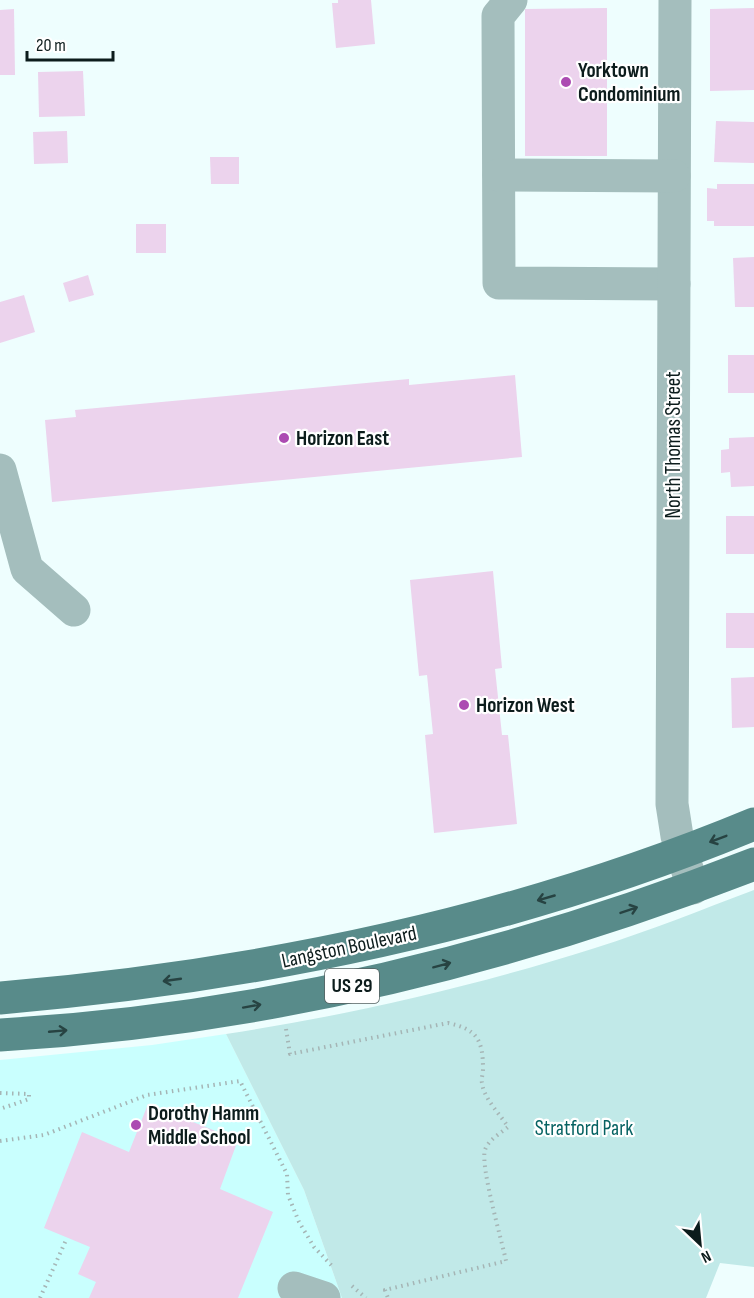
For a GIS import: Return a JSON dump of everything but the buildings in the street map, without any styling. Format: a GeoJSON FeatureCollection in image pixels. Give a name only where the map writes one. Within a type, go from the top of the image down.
{"type":"FeatureCollection","features":[{"type":"Feature","properties":{"kind":"main road","name":"Langston Boulevard"},"geometry":{"type":"LineString","coordinates":[[0,998],[168,981],[330,953],[505,910],[612,877],[754,824]]}},
{"type":"Feature","properties":{"kind":"main road","name":"Langston Boulevard"},"geometry":{"type":"LineString","coordinates":[[0,1035],[160,1020],[335,990],[437,967],[609,917],[754,864]]}},
{"type":"Feature","properties":{"kind":"street"},"geometry":{"type":"LineString","coordinates":[[511,0],[498,16],[499,283],[674,284]]}},
{"type":"Feature","properties":{"kind":"street","name":"North Thomas Street"},"geometry":{"type":"LineString","coordinates":[[675,0],[672,804],[681,852],[693,888]]}},
{"type":"Feature","properties":{"kind":"street"},"geometry":{"type":"LineString","coordinates":[[498,175],[674,176]]}},
{"type":"Feature","properties":{"kind":"street"},"geometry":{"type":"LineString","coordinates":[[0,470],[27,568],[74,610]]}},
{"type":"Feature","properties":{"kind":"path"},"geometry":{"type":"LineString","coordinates":[[285,1025],[290,1054],[448,1023],[469,1029],[477,1038],[482,1052],[482,1084],[487,1096],[508,1127],[496,1136],[485,1150],[486,1173],[506,1262],[384,1290],[388,1298]]}},
{"type":"Feature","properties":{"kind":"path"},"geometry":{"type":"LineString","coordinates":[[0,1141],[45,1135],[147,1095],[240,1081],[287,1174],[288,1195],[299,1222],[314,1247],[326,1285],[366,1298]]}},
{"type":"Feature","properties":{"kind":"path"},"geometry":{"type":"LineString","coordinates":[[0,1093],[28,1094],[30,1099],[0,1109]]}},
{"type":"Feature","properties":{"kind":"path"},"geometry":{"type":"LineString","coordinates":[[40,1298],[67,1238]]}},
{"type":"Feature","properties":{"kind":"shaded area","name":"Dorothy Hamm Middle School"},"geometry":{"type":"Polygon","coordinates":[[[226,1034],[304,1190],[342,1298],[0,1298],[0,1060],[152,1045],[226,1034]]]}},
{"type":"Feature","properties":{"kind":"green space","name":"Stratford Park"},"geometry":{"type":"Polygon","coordinates":[[[754,890],[754,1267],[720,1263],[706,1298],[342,1298],[304,1190],[226,1034],[320,1018],[504,975],[615,941],[754,890]]]}},
{"type":"Feature","properties":{"kind":"place","name":"Yorktown Condominium"},"geometry":{"type":"Point","coordinates":[566,82]}},
{"type":"Feature","properties":{"kind":"place","name":"Horizon East"},"geometry":{"type":"Point","coordinates":[284,438]}},
{"type":"Feature","properties":{"kind":"place","name":"Horizon West"},"geometry":{"type":"Point","coordinates":[464,705]}},
{"type":"Feature","properties":{"kind":"place","name":"Dorothy Hamm Middle School"},"geometry":{"type":"Point","coordinates":[136,1125]}}]}
